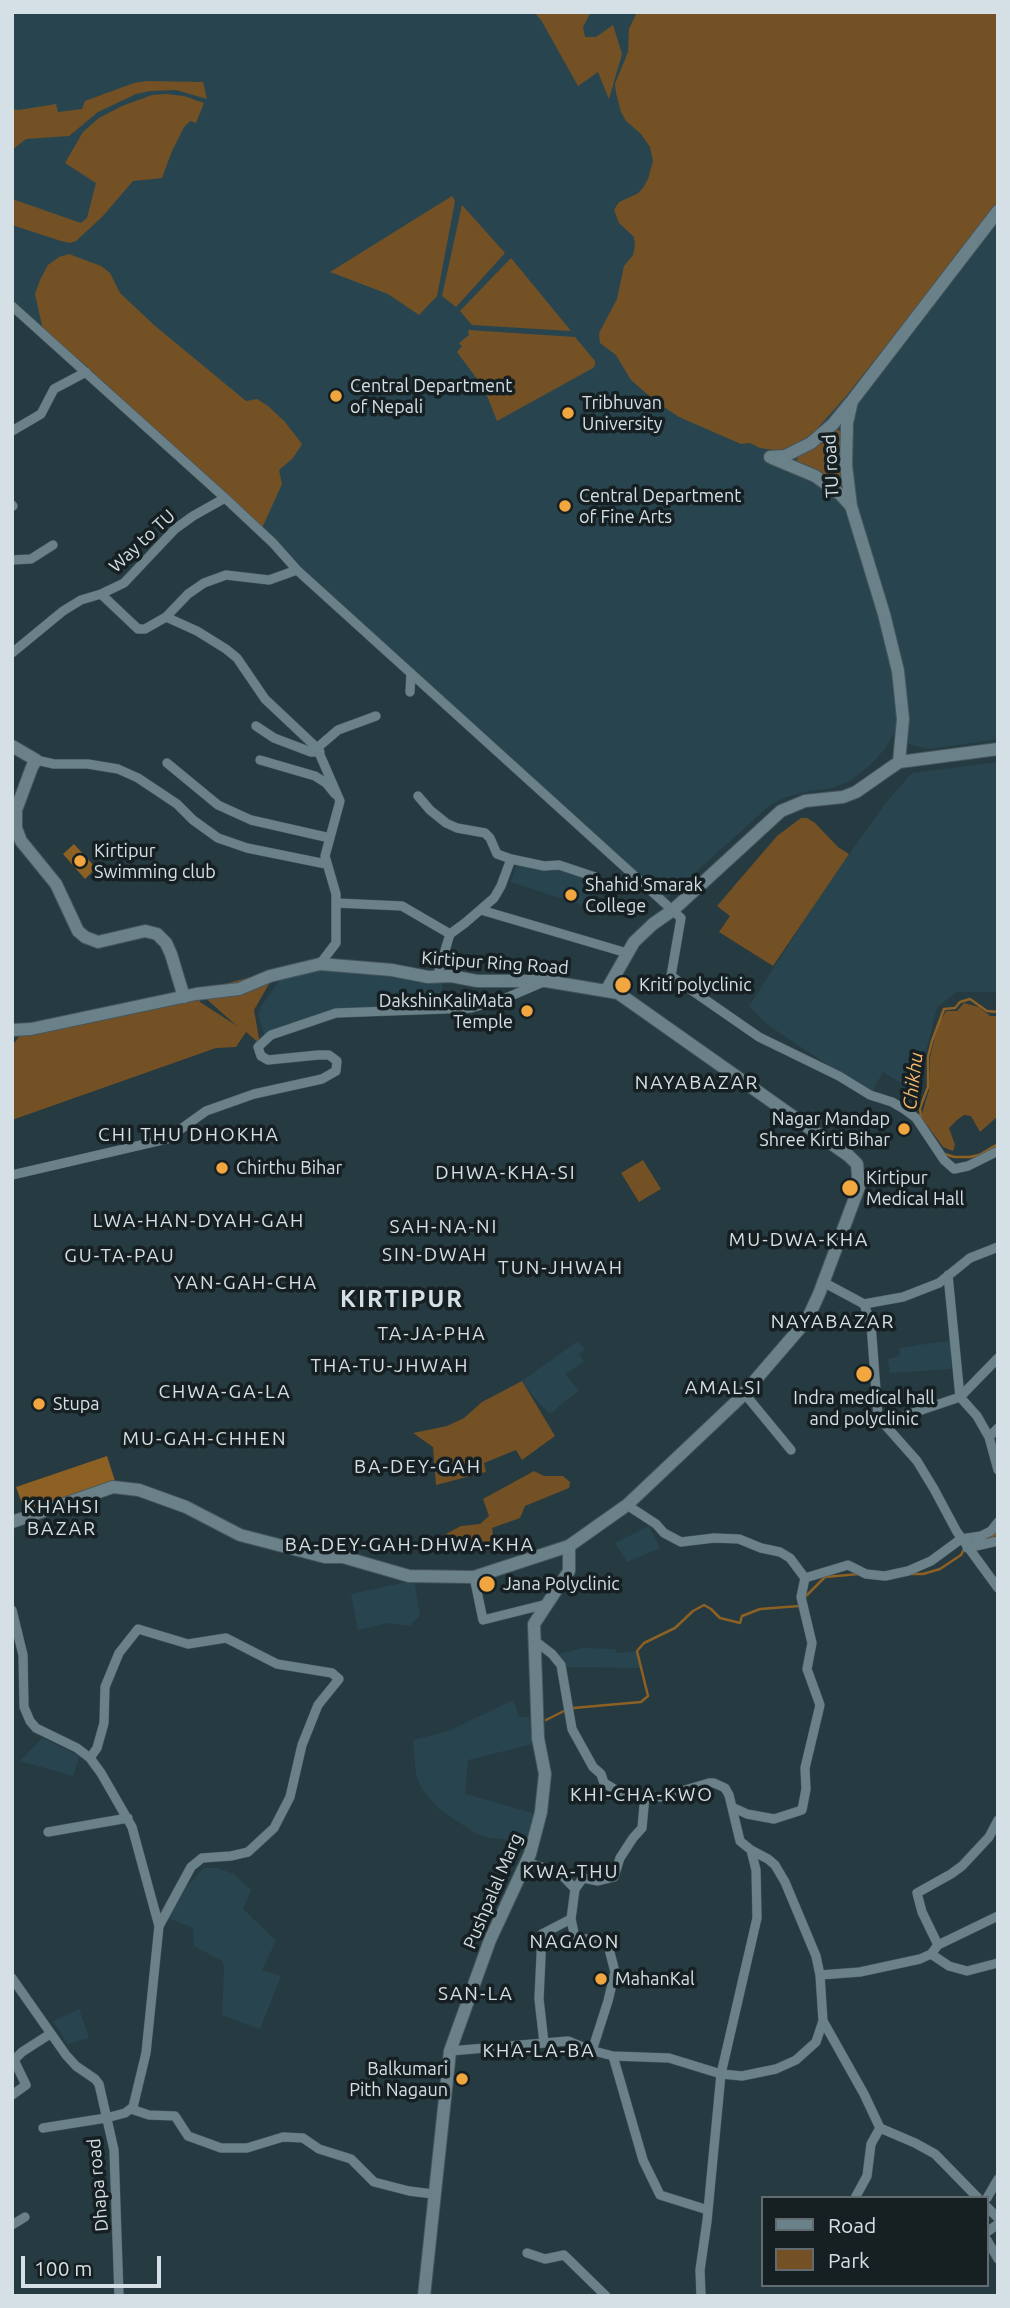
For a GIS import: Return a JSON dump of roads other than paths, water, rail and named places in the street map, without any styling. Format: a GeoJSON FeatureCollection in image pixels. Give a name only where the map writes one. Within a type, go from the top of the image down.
{"type":"FeatureCollection","features":[{"type":"Feature","properties":{"kind":"street","name":"TU road"},"geometry":{"type":"LineString","coordinates":[[899,762],[903,719],[898,671],[884,614],[851,506],[845,443],[852,401],[998,211]]}},
{"type":"Feature","properties":{"kind":"street"},"geometry":{"type":"LineString","coordinates":[[12,306],[225,498],[273,543],[297,570],[681,918],[671,976],[759,1037],[839,1076],[870,1095],[904,1109],[916,1118],[944,1160],[954,1169],[968,1166],[998,1151]]}},
{"type":"Feature","properties":{"kind":"street"},"geometry":{"type":"LineString","coordinates":[[12,431],[41,414],[54,389],[86,372]]}},
{"type":"Feature","properties":{"kind":"street"},"geometry":{"type":"LineString","coordinates":[[851,506],[840,494],[815,476],[770,457],[785,456],[811,443],[833,424],[852,401]]}},
{"type":"Feature","properties":{"kind":"street","name":"Way to TU"},"geometry":{"type":"LineString","coordinates":[[12,653],[80,600],[124,583],[184,523],[225,498]]}},
{"type":"Feature","properties":{"kind":"street"},"geometry":{"type":"LineString","coordinates":[[12,560],[31,559],[53,545]]}},
{"type":"Feature","properties":{"kind":"street"},"geometry":{"type":"LineString","coordinates":[[101,594],[138,629],[145,629],[166,617],[188,594],[204,583],[226,575],[269,580],[297,570]]}},
{"type":"Feature","properties":{"kind":"street"},"geometry":{"type":"LineString","coordinates":[[166,617],[197,631],[237,658],[265,699],[318,750],[341,801],[325,856],[336,894],[336,943],[320,964]]}},
{"type":"Feature","properties":{"kind":"street"},"geometry":{"type":"LineString","coordinates":[[410,692],[411,673]]}},
{"type":"Feature","properties":{"kind":"street"},"geometry":{"type":"LineString","coordinates":[[256,726],[274,738],[311,752],[318,750],[338,730],[376,716]]}},
{"type":"Feature","properties":{"kind":"street"},"geometry":{"type":"LineString","coordinates":[[12,747],[36,760],[54,764],[88,764],[118,769],[138,778],[177,804],[193,820],[218,838],[247,848],[326,864]]}},
{"type":"Feature","properties":{"kind":"street"},"geometry":{"type":"LineString","coordinates":[[606,991],[627,953],[653,924],[673,910],[781,811],[805,801],[843,797],[856,792],[899,762],[998,749]]}},
{"type":"Feature","properties":{"kind":"street"},"geometry":{"type":"LineString","coordinates":[[36,760],[16,810],[16,828],[21,841],[56,884],[78,931],[85,937],[98,942],[145,930],[156,934],[166,943],[184,997]]}},
{"type":"Feature","properties":{"kind":"street"},"geometry":{"type":"LineString","coordinates":[[260,760],[315,776],[326,783],[341,801]]}},
{"type":"Feature","properties":{"kind":"street"},"geometry":{"type":"LineString","coordinates":[[167,763],[218,805],[251,820],[330,838]]}},
{"type":"Feature","properties":{"kind":"street"},"geometry":{"type":"LineString","coordinates":[[418,796],[446,822],[457,828],[485,833],[491,838],[497,854],[544,866],[559,865],[594,877]]}},
{"type":"Feature","properties":{"kind":"street"},"geometry":{"type":"LineString","coordinates":[[437,977],[450,934],[494,898],[511,859]]}},
{"type":"Feature","properties":{"kind":"street"},"geometry":{"type":"LineString","coordinates":[[337,903],[402,906],[450,934]]}},
{"type":"Feature","properties":{"kind":"street"},"geometry":{"type":"LineString","coordinates":[[481,910],[627,953]]}},
{"type":"Feature","properties":{"kind":"street","name":"Kirtipur Ring Road"},"geometry":{"type":"LineString","coordinates":[[12,1030],[31,1029],[184,997],[239,989],[270,976],[320,964],[437,977],[451,976],[477,981],[546,981],[618,993],[858,1164],[859,1186],[807,1320],[744,1393],[627,1505],[569,1546],[474,1577],[410,1576],[344,1557],[325,1557],[240,1535],[186,1507],[139,1490],[113,1487],[12,1522]]}},
{"type":"Feature","properties":{"kind":"street"},"geometry":{"type":"LineString","coordinates":[[12,1175],[167,1139],[206,1111],[254,1094],[322,1079],[336,1071],[337,1061],[329,1055],[268,1060],[261,1056],[258,1047],[271,1035],[336,1013],[471,1007],[506,998],[546,981]]}},
{"type":"Feature","properties":{"kind":"street"},"geometry":{"type":"LineString","coordinates":[[823,1282],[864,1304],[902,1297],[939,1283],[970,1258],[998,1247]]}},
{"type":"Feature","properties":{"kind":"street"},"geometry":{"type":"LineString","coordinates":[[948,1275],[960,1397],[977,1416],[989,1437],[998,1471]]}},
{"type":"Feature","properties":{"kind":"street"},"geometry":{"type":"LineString","coordinates":[[864,1304],[871,1324],[878,1417],[917,1461],[964,1543],[998,1588]]}},
{"type":"Feature","properties":{"kind":"street"},"geometry":{"type":"LineString","coordinates":[[883,1423],[960,1397],[998,1358]]}},
{"type":"Feature","properties":{"kind":"street"},"geometry":{"type":"LineString","coordinates":[[744,1393],[791,1450]]}},
{"type":"Feature","properties":{"kind":"street"},"geometry":{"type":"LineString","coordinates":[[989,1437],[998,1428]]}},
{"type":"Feature","properties":{"kind":"street"},"geometry":{"type":"LineString","coordinates":[[627,1505],[656,1524],[664,1533],[681,1542],[713,1538],[739,1539],[780,1552],[790,1558],[805,1578],[801,1597],[811,1643],[807,1669],[820,1705],[805,1768],[806,1787],[802,1810],[774,1819],[747,1814],[732,1807]]}},
{"type":"Feature","properties":{"kind":"street"},"geometry":{"type":"LineString","coordinates":[[805,1578],[848,1565],[866,1574],[898,1574],[991,1531],[998,1522]]}},
{"type":"Feature","properties":{"kind":"street"},"geometry":{"type":"LineString","coordinates":[[964,1543],[998,1541]]}},
{"type":"Feature","properties":{"kind":"street","name":"Pushpalal Marg"},"geometry":{"type":"LineString","coordinates":[[424,2296],[450,2051],[490,1940],[527,1862],[541,1812],[545,1774],[538,1738],[534,1624],[569,1571],[569,1546]]}},
{"type":"Feature","properties":{"kind":"street"},"geometry":{"type":"LineString","coordinates":[[474,1577],[482,1620],[547,1604]]}},
{"type":"Feature","properties":{"kind":"street"},"geometry":{"type":"LineString","coordinates":[[12,1609],[24,1664],[24,1707],[30,1721],[36,1728],[77,1748],[90,1758],[128,1818],[140,1851],[159,1926],[146,2053],[136,2099],[131,2109],[106,2118],[43,2128]]}},
{"type":"Feature","properties":{"kind":"street"},"geometry":{"type":"LineString","coordinates":[[90,1758],[97,1748],[104,1723],[105,1688],[119,1653],[138,1629],[188,1644],[226,1638],[277,1664],[332,1673],[339,1679],[318,1705],[302,1745],[290,1797],[274,1828],[248,1852],[202,1858],[191,1867],[159,1926]]}},
{"type":"Feature","properties":{"kind":"street"},"geometry":{"type":"LineString","coordinates":[[450,2051],[568,2041],[613,2056],[669,2058],[721,2074],[742,2076],[796,2060],[816,2042],[823,2021],[816,1956],[785,1882],[768,1859],[740,1841],[725,1788],[714,1783],[661,1797],[621,1793],[604,1783],[572,1728],[561,1665],[540,1644],[535,1644]]}},
{"type":"Feature","properties":{"kind":"street"},"geometry":{"type":"LineString","coordinates":[[592,2051],[615,1972],[608,1945],[601,1940],[575,1938],[571,1919],[575,1889],[583,1878],[598,1881],[614,1877],[620,1858],[642,1828],[645,1795]]}},
{"type":"Feature","properties":{"kind":"street"},"geometry":{"type":"LineString","coordinates":[[48,1832],[128,1818]]}},
{"type":"Feature","properties":{"kind":"street"},"geometry":{"type":"LineString","coordinates":[[938,1945],[922,1912],[917,1893],[962,1866],[989,1838],[998,1820]]}},
{"type":"Feature","properties":{"kind":"street"},"geometry":{"type":"LineString","coordinates":[[701,2296],[700,2270],[721,2074],[757,1918],[756,1870],[751,1850]]}},
{"type":"Feature","properties":{"kind":"street"},"geometry":{"type":"LineString","coordinates":[[527,1862],[560,1873],[575,1889]]}},
{"type":"Feature","properties":{"kind":"street"},"geometry":{"type":"LineString","coordinates":[[820,1975],[860,1972],[920,1959],[931,1954],[938,1945],[998,1916]]}},
{"type":"Feature","properties":{"kind":"street"},"geometry":{"type":"LineString","coordinates":[[544,2043],[539,1999],[542,1934],[571,1919]]}},
{"type":"Feature","properties":{"kind":"street"},"geometry":{"type":"LineString","coordinates":[[931,1954],[949,1966],[967,1971],[998,1963]]}},
{"type":"Feature","properties":{"kind":"street","name":"Dhapa road"},"geometry":{"type":"LineString","coordinates":[[12,1978],[50,2034],[76,2066],[95,2078],[99,2084],[114,2150],[119,2292]]}},
{"type":"Feature","properties":{"kind":"street"},"geometry":{"type":"LineString","coordinates":[[823,2021],[880,2128],[935,2154],[976,2196]]}},
{"type":"Feature","properties":{"kind":"street"},"geometry":{"type":"LineString","coordinates":[[12,2095],[26,2085],[15,2060],[22,2052],[50,2034]]}},
{"type":"Feature","properties":{"kind":"street"},"geometry":{"type":"LineString","coordinates":[[613,2056],[643,2160],[660,2195],[708,2210]]}},
{"type":"Feature","properties":{"kind":"street"},"geometry":{"type":"LineString","coordinates":[[131,2109],[149,2115],[175,2116],[188,2136],[221,2148],[247,2148],[283,2137],[303,2138],[319,2149],[351,2159],[374,2182],[433,2194]]}},
{"type":"Feature","properties":{"kind":"street"},"geometry":{"type":"LineString","coordinates":[[856,2196],[867,2176],[871,2144],[880,2128]]}},
{"type":"Feature","properties":{"kind":"street"},"geometry":{"type":"LineString","coordinates":[[988,2196],[998,2179]]}},
{"type":"Feature","properties":{"kind":"street"},"geometry":{"type":"LineString","coordinates":[[12,2225],[25,2217]]}},
{"type":"Feature","properties":{"kind":"street"},"geometry":{"type":"LineString","coordinates":[[989,2243],[998,2259]]}},
{"type":"Feature","properties":{"kind":"street"},"geometry":{"type":"LineString","coordinates":[[527,2253],[545,2259],[564,2255],[606,2296]]}},
{"type":"Feature","properties":{"kind":"street"},"geometry":{"type":"LineString","coordinates":[[108,2296],[119,2292]]}},
{"type":"Feature","properties":{"kind":"waterway","name":"Chikhu"},"geometry":{"type":"LineString","coordinates":[[921,1118],[920,1108],[928,1087],[928,1057],[944,1009],[955,1008],[960,1002],[970,999],[987,1011],[998,1012]]}},
{"type":"Feature","properties":{"kind":"waterway","name":"Chikhu"},"geometry":{"type":"LineString","coordinates":[[942,1153],[954,1157],[970,1157],[998,1144]]}},
{"type":"Feature","properties":{"kind":"waterway","name":"Chikhu"},"geometry":{"type":"LineString","coordinates":[[985,1540],[998,1533]]}},
{"type":"Feature","properties":{"kind":"waterway","name":"Chikhu"},"geometry":{"type":"LineString","coordinates":[[909,1574],[923,1574],[940,1569],[961,1555],[964,1549]]}},
{"type":"Feature","properties":{"kind":"waterway","name":"Chikhu"},"geometry":{"type":"LineString","coordinates":[[804,1598],[825,1577],[859,1574]]}},
{"type":"Feature","properties":{"kind":"waterway"},"geometry":{"type":"LineString","coordinates":[[573,1708],[641,1702],[648,1696],[637,1651],[644,1643],[675,1628],[693,1611],[704,1605],[720,1618],[740,1623],[742,1616],[760,1609],[799,1606]]}},
{"type":"Feature","properties":{"kind":"waterway"},"geometry":{"type":"LineString","coordinates":[[546,1720],[566,1710]]}},
{"type":"Feature","properties":{"kind":"place","name":"Central Department of Nepali"},"geometry":{"type":"Point","coordinates":[336,396]}},
{"type":"Feature","properties":{"kind":"place","name":"Tribhuvan University"},"geometry":{"type":"Point","coordinates":[568,413]}},
{"type":"Feature","properties":{"kind":"place","name":"Central Department of Fine Arts"},"geometry":{"type":"Point","coordinates":[565,506]}},
{"type":"Feature","properties":{"kind":"place","name":"Kirtipur Swimming club"},"geometry":{"type":"Point","coordinates":[80,861]}},
{"type":"Feature","properties":{"kind":"place","name":"Shahid Smarak College"},"geometry":{"type":"Point","coordinates":[571,895]}},
{"type":"Feature","properties":{"kind":"place","name":"Kriti polyclinic"},"geometry":{"type":"Point","coordinates":[623,985]}},
{"type":"Feature","properties":{"kind":"place","name":"DakshinKaliMata Temple"},"geometry":{"type":"Point","coordinates":[527,1011]}},
{"type":"Feature","properties":{"kind":"place","name":"Nagar Mandap Shree Kirti Bihar"},"geometry":{"type":"Point","coordinates":[904,1129]}},
{"type":"Feature","properties":{"kind":"place","name":"Chirthu Bihar"},"geometry":{"type":"Point","coordinates":[222,1168]}},
{"type":"Feature","properties":{"kind":"place","name":"Kirtipur Medical Hall"},"geometry":{"type":"Point","coordinates":[850,1188]}},
{"type":"Feature","properties":{"kind":"place","name":"Indra medical hall and polyclinic"},"geometry":{"type":"Point","coordinates":[864,1374]}},
{"type":"Feature","properties":{"kind":"place","name":"Stupa"},"geometry":{"type":"Point","coordinates":[39,1404]}},
{"type":"Feature","properties":{"kind":"place","name":"Jana Polyclinic"},"geometry":{"type":"Point","coordinates":[487,1584]}},
{"type":"Feature","properties":{"kind":"place","name":"MahanKal"},"geometry":{"type":"Point","coordinates":[601,1979]}},
{"type":"Feature","properties":{"kind":"place","name":"Balkumari Pith Nagaun"},"geometry":{"type":"Point","coordinates":[462,2079]}},
{"type":"Feature","properties":{"kind":"district","name":"NAYABAZAR"},"geometry":{"type":"Point","coordinates":[697,1083]}},
{"type":"Feature","properties":{"kind":"district","name":"CHI THU DHOKHA"},"geometry":{"type":"Point","coordinates":[189,1135]}},
{"type":"Feature","properties":{"kind":"district","name":"DHWA-KHA-SI"},"geometry":{"type":"Point","coordinates":[506,1173]}},
{"type":"Feature","properties":{"kind":"district","name":"LWA-HAN-DYAH-GAH"},"geometry":{"type":"Point","coordinates":[199,1221]}},
{"type":"Feature","properties":{"kind":"district","name":"SAH-NA-NI"},"geometry":{"type":"Point","coordinates":[444,1227]}},
{"type":"Feature","properties":{"kind":"district","name":"MU-DWA-KHA"},"geometry":{"type":"Point","coordinates":[799,1240]}},
{"type":"Feature","properties":{"kind":"district","name":"SIN-DWAH"},"geometry":{"type":"Point","coordinates":[435,1255]}},
{"type":"Feature","properties":{"kind":"district","name":"GU-TA-PAU"},"geometry":{"type":"Point","coordinates":[120,1256]}},
{"type":"Feature","properties":{"kind":"district","name":"TUN-JHWAH"},"geometry":{"type":"Point","coordinates":[561,1268]}},
{"type":"Feature","properties":{"kind":"district","name":"YAN-GAH-CHA"},"geometry":{"type":"Point","coordinates":[246,1283]}},
{"type":"Feature","properties":{"kind":"district","name":"KIRTIPUR"},"geometry":{"type":"Point","coordinates":[402,1299]}},
{"type":"Feature","properties":{"kind":"district","name":"NAYABAZAR"},"geometry":{"type":"Point","coordinates":[833,1322]}},
{"type":"Feature","properties":{"kind":"district","name":"TA-JA-PHA"},"geometry":{"type":"Point","coordinates":[432,1334]}},
{"type":"Feature","properties":{"kind":"district","name":"THA-TU-JHWAH"},"geometry":{"type":"Point","coordinates":[390,1366]}},
{"type":"Feature","properties":{"kind":"district","name":"AMALSI"},"geometry":{"type":"Point","coordinates":[724,1388]}},
{"type":"Feature","properties":{"kind":"district","name":"CHWA-GA-LA"},"geometry":{"type":"Point","coordinates":[225,1392]}},
{"type":"Feature","properties":{"kind":"district","name":"MU-GAH-CHHEN"},"geometry":{"type":"Point","coordinates":[205,1439]}},
{"type":"Feature","properties":{"kind":"district","name":"BA-DEY-GAH"},"geometry":{"type":"Point","coordinates":[418,1467]}},
{"type":"Feature","properties":{"kind":"district","name":"KHAHSI BAZAR"},"geometry":{"type":"Point","coordinates":[62,1518]}},
{"type":"Feature","properties":{"kind":"district","name":"BA-DEY-GAH-DHWA-KHA"},"geometry":{"type":"Point","coordinates":[410,1545]}},
{"type":"Feature","properties":{"kind":"district","name":"KHI-CHA-KWO"},"geometry":{"type":"Point","coordinates":[642,1795]}},
{"type":"Feature","properties":{"kind":"district","name":"KWA-THU"},"geometry":{"type":"Point","coordinates":[571,1872]}},
{"type":"Feature","properties":{"kind":"district","name":"NAGAON"},"geometry":{"type":"Point","coordinates":[575,1942]}},
{"type":"Feature","properties":{"kind":"district","name":"SAN-LA"},"geometry":{"type":"Point","coordinates":[476,1994]}},
{"type":"Feature","properties":{"kind":"district","name":"KHA-LA-BA"},"geometry":{"type":"Point","coordinates":[539,2051]}}]}
